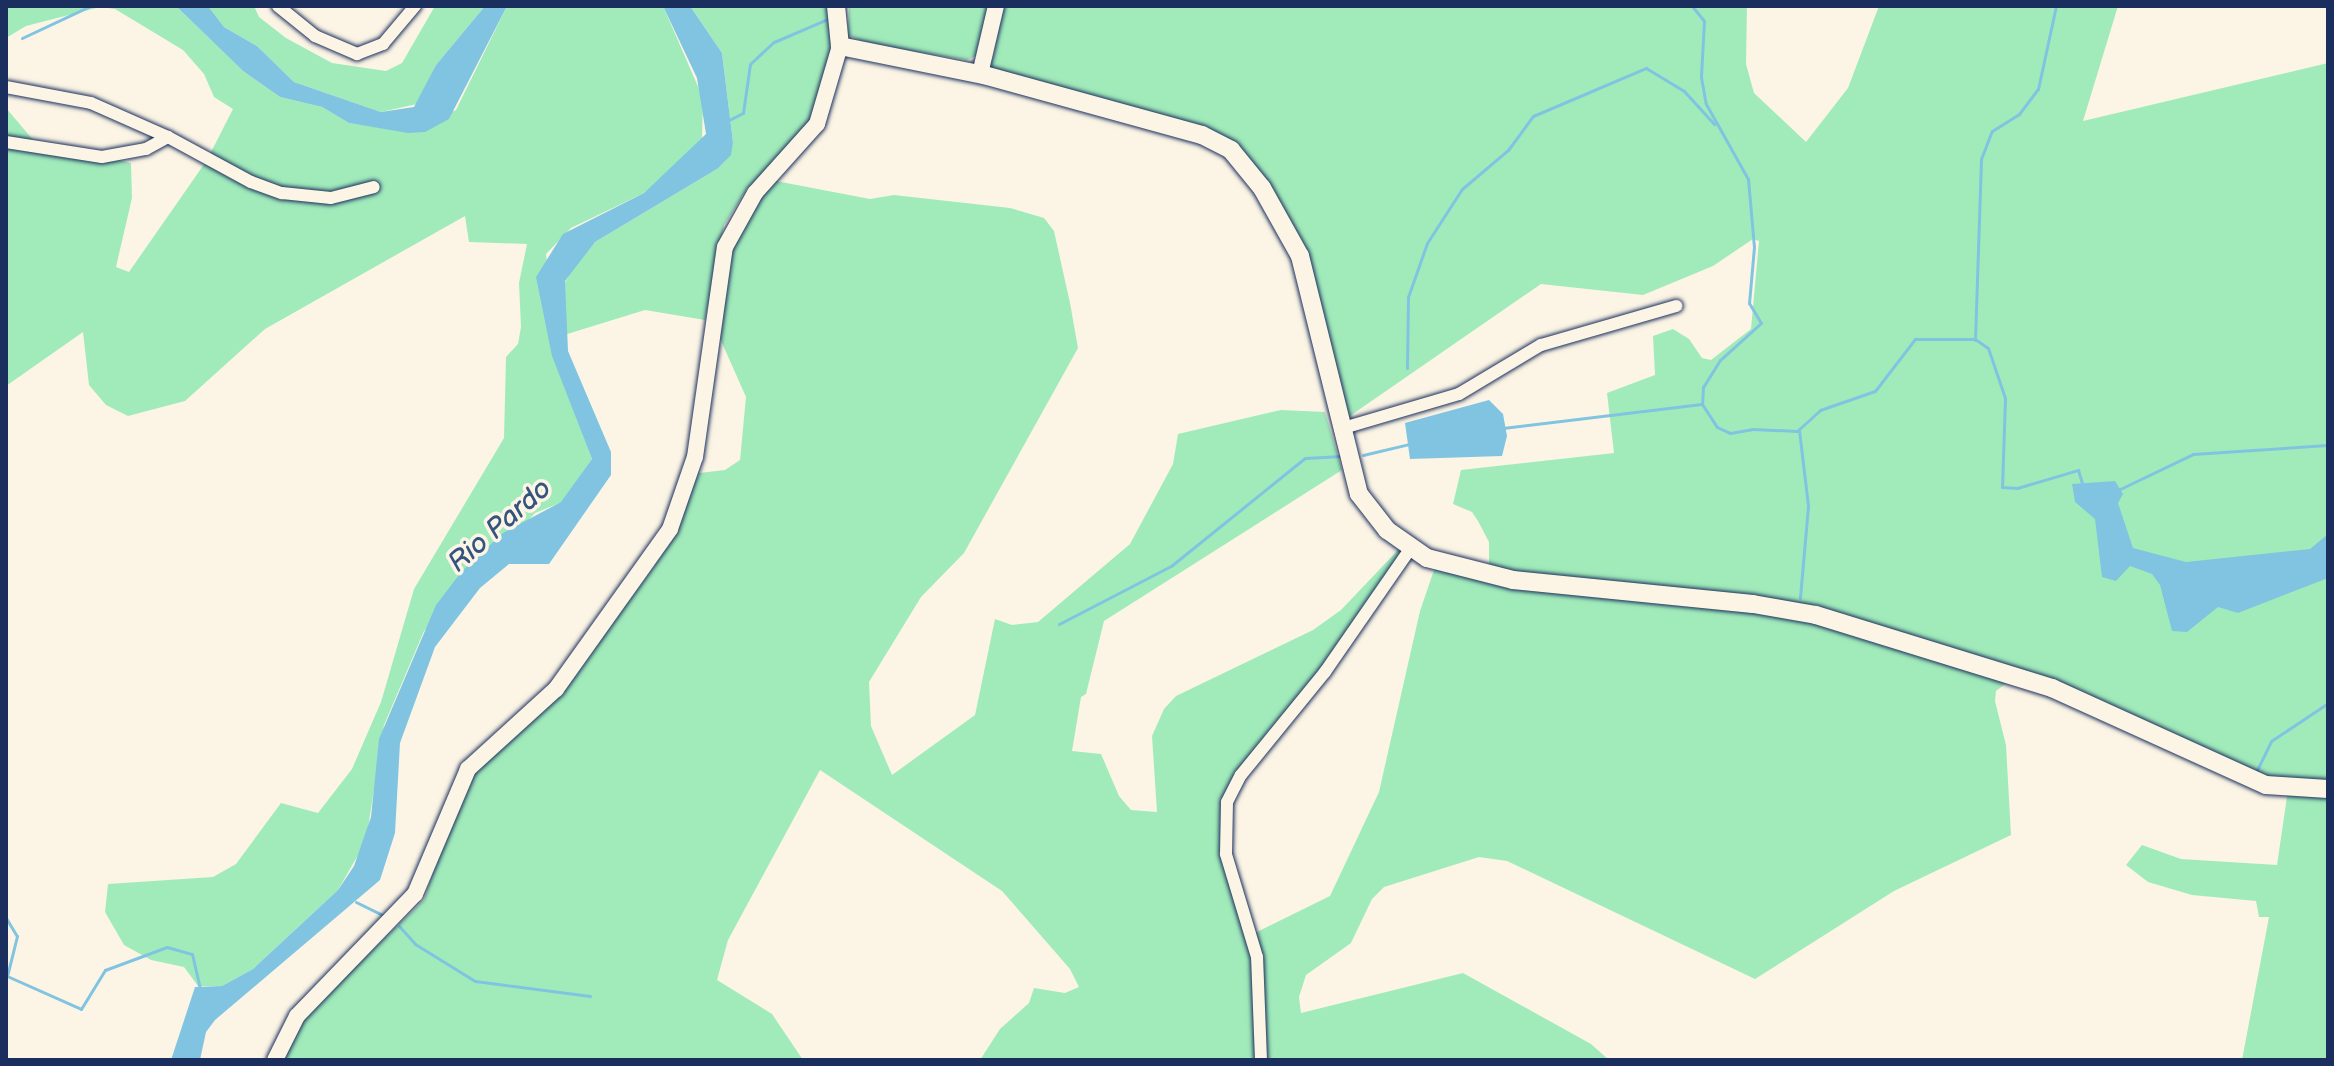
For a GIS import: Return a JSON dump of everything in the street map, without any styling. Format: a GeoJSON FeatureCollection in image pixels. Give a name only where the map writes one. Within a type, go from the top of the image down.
{"type":"FeatureCollection","features":[{"type":"Feature","properties":{"kind":"main road"},"geometry":{"type":"LineString","coordinates":[[836,6],[840,46],[980,74],[1202,135],[1239,157],[1300,256],[1346,455],[1365,505],[1411,548],[1427,558],[1513,580],[1753,604],[1816,615],[2052,688],[2255,782],[2328,789]]}},
{"type":"Feature","properties":{"kind":"street"},"geometry":{"type":"LineString","coordinates":[[278,6],[315,36],[357,54],[383,44],[413,7]]}},
{"type":"Feature","properties":{"kind":"street"},"geometry":{"type":"LineString","coordinates":[[980,74],[996,6]]}},
{"type":"Feature","properties":{"kind":"street"},"geometry":{"type":"LineString","coordinates":[[275,1060],[297,1016],[415,894],[468,769],[556,689],[670,529],[695,457],[725,247],[755,193],[817,124],[840,46]]}},
{"type":"Feature","properties":{"kind":"street"},"geometry":{"type":"LineString","coordinates":[[6,87],[100,106],[168,137],[251,182],[282,193],[331,198],[374,187]]}},
{"type":"Feature","properties":{"kind":"street"},"geometry":{"type":"LineString","coordinates":[[6,142],[102,157],[146,149],[168,137]]}},
{"type":"Feature","properties":{"kind":"street"},"geometry":{"type":"LineString","coordinates":[[1340,429],[1459,394],[1541,345],[1676,306]]}},
{"type":"Feature","properties":{"kind":"street"},"geometry":{"type":"LineString","coordinates":[[1261,1060],[1257,957],[1226,854],[1227,802],[1241,775],[1325,672],[1411,548]]}},
{"type":"Feature","properties":{"kind":"green space"},"geometry":{"type":"Polygon","coordinates":[[[6,6],[176,6],[243,71],[280,97],[322,107],[349,123],[408,132],[456,110],[507,6],[663,6],[703,98],[702,141],[644,193],[571,228],[546,254],[563,382],[592,459],[562,502],[535,513],[424,631],[384,725],[366,841],[338,890],[253,969],[222,986],[198,986],[184,967],[151,960],[124,945],[105,912],[108,884],[213,877],[236,864],[281,803],[318,813],[352,769],[381,702],[414,589],[504,438],[506,357],[518,344],[521,327],[519,283],[527,244],[469,242],[465,216],[265,329],[185,401],[128,416],[106,405],[89,385],[83,332],[6,386],[6,108],[34,141],[131,163],[132,198],[116,267],[129,272],[207,160],[233,109],[214,97],[204,74],[183,50],[115,9],[100,7],[26,26],[6,38],[6,6]]]}},
{"type":"Feature","properties":{"kind":"green space"},"geometry":{"type":"Polygon","coordinates":[[[208,6],[254,6],[259,17],[286,38],[332,63],[386,71],[402,63],[435,6],[485,6],[436,65],[417,104],[381,112],[294,82],[257,46],[224,27],[208,6]]]}},
{"type":"Feature","properties":{"kind":"green space"},"geometry":{"type":"Polygon","coordinates":[[[690,6],[829,6],[837,41],[814,113],[792,148],[747,189],[724,225],[705,320],[645,310],[564,335],[564,284],[577,261],[595,242],[717,169],[733,142],[722,53],[690,6]]]}},
{"type":"Feature","properties":{"kind":"green space"},"geometry":{"type":"Polygon","coordinates":[[[849,6],[988,6],[978,55],[967,60],[868,44],[848,35],[849,6]]]}},
{"type":"Feature","properties":{"kind":"green space"},"geometry":{"type":"Polygon","coordinates":[[[1003,6],[1747,6],[1746,64],[1754,93],[1806,142],[1848,88],[1879,6],[2118,6],[2083,121],[2328,63],[2328,1060],[2242,1060],[2269,917],[2259,917],[2256,901],[2192,895],[2148,882],[2126,865],[2142,845],[2181,859],[2277,865],[2289,783],[2267,783],[2013,678],[1996,691],[1995,701],[2006,745],[2011,835],[1894,891],[1755,979],[1507,861],[1479,857],[1384,887],[1372,899],[1351,943],[1306,975],[1299,997],[1301,1013],[1463,973],[1591,1044],[1609,1060],[980,1060],[1000,1029],[1029,1003],[1034,988],[1065,993],[1079,987],[1070,969],[1002,891],[820,770],[728,940],[717,980],[772,1014],[803,1060],[283,1060],[305,1016],[424,900],[463,782],[560,693],[654,567],[699,473],[725,470],[740,460],[746,397],[718,334],[730,252],[743,219],[776,181],[870,199],[894,195],[1010,208],[1044,218],[1054,231],[1070,303],[1078,348],[964,553],[921,597],[869,682],[871,726],[892,775],[975,715],[995,619],[1012,625],[1038,622],[1130,544],[1173,464],[1178,434],[1281,410],[1325,412],[1342,470],[1104,621],[1086,694],[1081,697],[1072,751],[1101,754],[1119,796],[1131,810],[1157,812],[1152,736],[1164,709],[1176,696],[1313,630],[1341,610],[1398,550],[1402,552],[1344,642],[1237,773],[1221,832],[1253,934],[1330,896],[1379,792],[1420,611],[1434,570],[1440,559],[1484,571],[1489,563],[1489,542],[1478,521],[1472,512],[1453,504],[1461,470],[1614,453],[1607,393],[1655,375],[1653,336],[1673,329],[1689,339],[1702,358],[1711,360],[1751,329],[1759,241],[1753,239],[1713,266],[1643,295],[1541,284],[1347,418],[1290,237],[1230,152],[972,74],[993,58],[1003,6]]]}},
{"type":"Feature","properties":{"kind":"water"},"geometry":{"type":"Polygon","coordinates":[[[176,6],[208,6],[224,27],[257,46],[294,82],[381,112],[414,107],[436,65],[485,6],[507,6],[449,119],[425,132],[408,133],[349,123],[322,107],[280,97],[243,71],[176,6]]]}},
{"type":"Feature","properties":{"kind":"water"},"geometry":{"type":"Polygon","coordinates":[[[663,6],[690,6],[722,53],[733,142],[731,155],[717,169],[595,242],[565,281],[568,351],[611,452],[611,475],[549,564],[509,564],[480,588],[435,647],[400,743],[395,833],[380,880],[215,1020],[206,1032],[200,1060],[171,1060],[195,987],[222,986],[253,969],[338,890],[354,866],[371,817],[379,739],[436,605],[462,571],[503,533],[561,502],[592,459],[552,356],[536,277],[563,234],[644,193],[706,134],[697,78],[663,6]]]}},
{"type":"Feature","properties":{"kind":"water"},"geometry":{"type":"Polygon","coordinates":[[[1489,400],[1503,414],[1507,436],[1502,456],[1410,459],[1405,423],[1489,400]]]}},
{"type":"Feature","properties":{"kind":"water"},"geometry":{"type":"Polygon","coordinates":[[[2115,481],[2123,494],[2118,503],[2133,548],[2186,562],[2310,549],[2328,534],[2328,578],[2238,613],[2218,607],[2187,632],[2172,631],[2160,585],[2152,574],[2130,566],[2116,581],[2102,577],[2095,519],[2075,502],[2072,484],[2115,481]]]}},
{"type":"Feature","properties":{"kind":"waterway"},"geometry":{"type":"LineString","coordinates":[[22,38],[90,6]]}},
{"type":"Feature","properties":{"kind":"waterway"},"geometry":{"type":"LineString","coordinates":[[1692,6],[1704,21],[1701,77],[1706,104],[1748,179],[1754,247],[1749,303],[1761,323],[1720,360],[1703,387],[1702,404],[1717,427],[1730,433],[1752,429],[1797,431],[1820,410],[1875,391],[1915,339],[1975,339],[1988,348],[2005,398],[2002,487],[2017,488],[2078,470],[2083,486]]}},
{"type":"Feature","properties":{"kind":"waterway"},"geometry":{"type":"LineString","coordinates":[[1975,340],[1981,159],[1992,131],[2019,114],[2038,89],[2056,6]]}},
{"type":"Feature","properties":{"kind":"waterway"},"geometry":{"type":"LineString","coordinates":[[729,120],[743,113],[750,64],[774,42],[825,20]]}},
{"type":"Feature","properties":{"kind":"waterway"},"geometry":{"type":"LineString","coordinates":[[1407,368],[1408,297],[1427,243],[1462,189],[1508,150],[1533,116],[1646,68],[1684,91],[1714,124]]}},
{"type":"Feature","properties":{"kind":"waterway"},"geometry":{"type":"LineString","coordinates":[[1503,428],[1702,404]]}},
{"type":"Feature","properties":{"kind":"waterway"},"geometry":{"type":"LineString","coordinates":[[1799,430],[1808,506],[1800,598]]}},
{"type":"Feature","properties":{"kind":"waterway"},"geometry":{"type":"LineString","coordinates":[[1363,455],[1409,444]]}},
{"type":"Feature","properties":{"kind":"waterway"},"geometry":{"type":"LineString","coordinates":[[2118,490],[2193,454],[2328,445]]}},
{"type":"Feature","properties":{"kind":"waterway"},"geometry":{"type":"LineString","coordinates":[[1059,624],[1171,566],[1305,458],[1342,456]]}},
{"type":"Feature","properties":{"kind":"waterway"},"geometry":{"type":"LineString","coordinates":[[2257,770],[2271,741],[2328,703]]}},
{"type":"Feature","properties":{"kind":"waterway"},"geometry":{"type":"LineString","coordinates":[[356,902],[385,916]]}},
{"type":"Feature","properties":{"kind":"waterway"},"geometry":{"type":"LineString","coordinates":[[6,918],[17,936],[7,976],[81,1009],[105,970],[167,947],[192,954],[200,988]]}},
{"type":"Feature","properties":{"kind":"waterway"},"geometry":{"type":"LineString","coordinates":[[399,926],[415,944],[475,981],[590,996]]}},
{"type":"Feature","properties":{"kind":"water label","name":"Rio Pardo"},"geometry":{"type":"Point","coordinates":[500,526]}}]}
